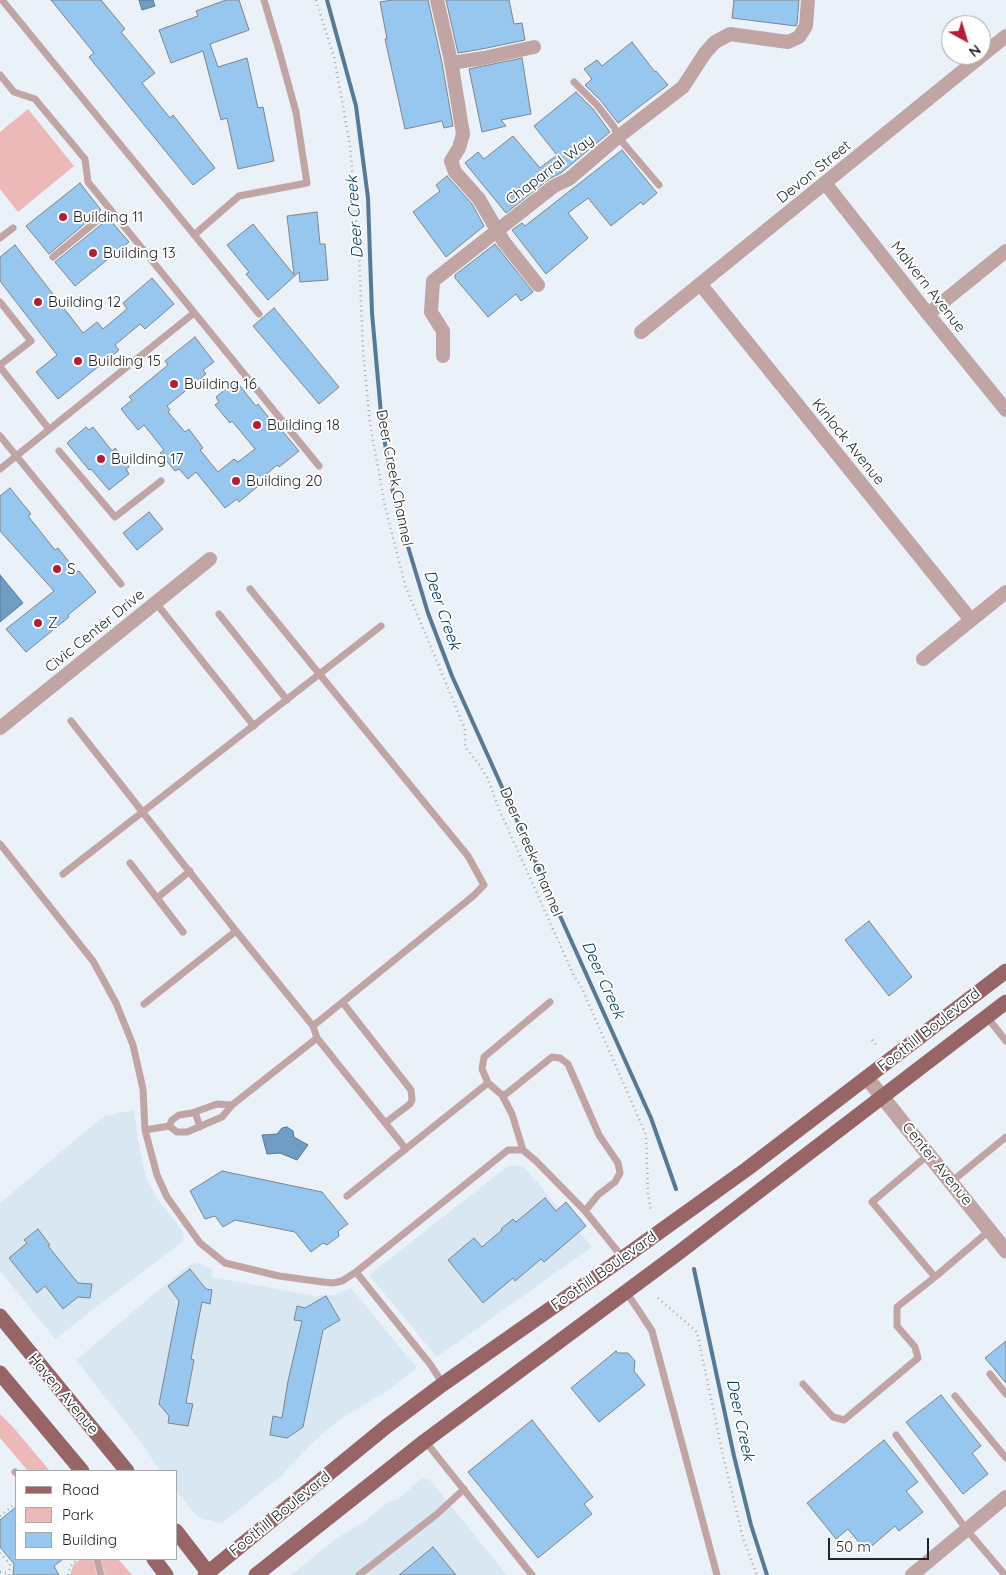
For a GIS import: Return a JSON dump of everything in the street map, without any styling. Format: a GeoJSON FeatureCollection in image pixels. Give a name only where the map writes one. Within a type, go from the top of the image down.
{"type":"FeatureCollection","features":[{"type":"Feature","properties":{"kind":"main road","name":"Foothill Boulevard"},"geometry":{"type":"LineString","coordinates":[[208,1574],[387,1426],[443,1384],[747,1169],[1006,971]]}},
{"type":"Feature","properties":{"kind":"main road","name":"Foothill Boulevard"},"geometry":{"type":"LineString","coordinates":[[256,1575],[426,1441],[1006,1002]]}},
{"type":"Feature","properties":{"kind":"main road","name":"Haven Avenue"},"geometry":{"type":"LineString","coordinates":[[0,1316],[126,1470]]}},
{"type":"Feature","properties":{"kind":"main road"},"geometry":{"type":"LineString","coordinates":[[0,1373],[81,1470]]}},
{"type":"Feature","properties":{"kind":"main road"},"geometry":{"type":"LineString","coordinates":[[178,1534],[208,1574]]}},
{"type":"Feature","properties":{"kind":"main road"},"geometry":{"type":"LineString","coordinates":[[155,1560],[166,1575]]}},
{"type":"Feature","properties":{"kind":"street"},"geometry":{"type":"LineString","coordinates":[[437,0],[451,63],[463,134],[459,148],[451,161],[455,172],[479,199],[504,242],[538,285]]}},
{"type":"Feature","properties":{"kind":"street","name":"Chaparral Way"},"geometry":{"type":"LineString","coordinates":[[443,356],[442,331],[431,312],[433,281],[554,186],[569,179],[618,137],[683,87],[704,53],[715,42],[730,34],[788,42],[799,38],[806,26],[808,0]]}},
{"type":"Feature","properties":{"kind":"street","name":"Devon Street"},"geometry":{"type":"LineString","coordinates":[[641,332],[1006,36]]}},
{"type":"Feature","properties":{"kind":"street"},"geometry":{"type":"LineString","coordinates":[[451,63],[534,47]]}},
{"type":"Feature","properties":{"kind":"street","name":"Malvern Avenue"},"geometry":{"type":"LineString","coordinates":[[825,183],[1006,410]]}},
{"type":"Feature","properties":{"kind":"street"},"geometry":{"type":"LineString","coordinates":[[928,314],[1006,251]]}},
{"type":"Feature","properties":{"kind":"street","name":"Kinlock Avenue"},"geometry":{"type":"LineString","coordinates":[[701,285],[971,620]]}},
{"type":"Feature","properties":{"kind":"street","name":"Civic Center Drive"},"geometry":{"type":"LineString","coordinates":[[0,728],[210,559]]}},
{"type":"Feature","properties":{"kind":"street"},"geometry":{"type":"LineString","coordinates":[[923,659],[1006,592]]}},
{"type":"Feature","properties":{"kind":"street","name":"Center Avenue"},"geometry":{"type":"LineString","coordinates":[[867,1078],[1006,1251]]}},
{"type":"Feature","properties":{"kind":"street"},"geometry":{"type":"LineString","coordinates":[[912,1575],[1006,1497]]}},
{"type":"Feature","properties":{"kind":"lane"},"geometry":{"type":"LineString","coordinates":[[2,0],[259,314]]}},
{"type":"Feature","properties":{"kind":"lane"},"geometry":{"type":"LineString","coordinates":[[194,235],[240,196],[307,183],[296,112],[264,0]]}},
{"type":"Feature","properties":{"kind":"lane"},"geometry":{"type":"LineString","coordinates":[[0,75],[14,92],[35,99],[85,159],[88,182],[319,466]]}},
{"type":"Feature","properties":{"kind":"lane"},"geometry":{"type":"LineString","coordinates":[[574,82],[597,105],[614,127],[618,137],[658,185]]}},
{"type":"Feature","properties":{"kind":"lane"},"geometry":{"type":"LineString","coordinates":[[53,257],[110,210]]}},
{"type":"Feature","properties":{"kind":"lane"},"geometry":{"type":"LineString","coordinates":[[0,238],[13,228]]}},
{"type":"Feature","properties":{"kind":"lane"},"geometry":{"type":"LineString","coordinates":[[0,302],[32,341],[0,366],[49,429]]}},
{"type":"Feature","properties":{"kind":"lane"},"geometry":{"type":"LineString","coordinates":[[0,469],[194,312]]}},
{"type":"Feature","properties":{"kind":"lane"},"geometry":{"type":"LineString","coordinates":[[0,436],[121,584]]}},
{"type":"Feature","properties":{"kind":"lane"},"geometry":{"type":"LineString","coordinates":[[59,451],[115,517],[161,481]]}},
{"type":"Feature","properties":{"kind":"lane"},"geometry":{"type":"LineString","coordinates":[[250,589],[468,856],[484,885],[472,897],[313,1026]]}},
{"type":"Feature","properties":{"kind":"lane"},"geometry":{"type":"LineString","coordinates":[[156,603],[254,726]]}},
{"type":"Feature","properties":{"kind":"lane"},"geometry":{"type":"LineString","coordinates":[[218,614],[287,700]]}},
{"type":"Feature","properties":{"kind":"lane"},"geometry":{"type":"LineString","coordinates":[[63,874],[381,626]]}},
{"type":"Feature","properties":{"kind":"lane"},"geometry":{"type":"LineString","coordinates":[[71,721],[313,1026],[317,1038],[406,1149]]}},
{"type":"Feature","properties":{"kind":"lane"},"geometry":{"type":"LineString","coordinates":[[0,844],[93,961],[116,1003],[133,1045],[143,1089],[145,1130],[157,1175],[167,1197],[200,1243],[224,1264],[279,1276],[333,1283],[342,1281],[356,1272],[508,1150],[523,1150]]}},
{"type":"Feature","properties":{"kind":"lane"},"geometry":{"type":"LineString","coordinates":[[130,863],[183,932]]}},
{"type":"Feature","properties":{"kind":"lane"},"geometry":{"type":"LineString","coordinates":[[157,898],[190,871]]}},
{"type":"Feature","properties":{"kind":"lane"},"geometry":{"type":"LineString","coordinates":[[144,1004],[236,931]]}},
{"type":"Feature","properties":{"kind":"lane"},"geometry":{"type":"LineString","coordinates":[[343,1002],[411,1090],[410,1104],[385,1123]]}},
{"type":"Feature","properties":{"kind":"lane"},"geometry":{"type":"LineString","coordinates":[[550,1002],[484,1057],[482,1069],[488,1083],[502,1095],[512,1114],[523,1150],[585,1211],[623,1258]]}},
{"type":"Feature","properties":{"kind":"lane"},"geometry":{"type":"LineString","coordinates":[[987,1017],[1006,1041]]}},
{"type":"Feature","properties":{"kind":"lane"},"geometry":{"type":"LineString","coordinates":[[145,1130],[169,1126],[177,1132],[187,1132],[222,1117],[232,1105],[317,1038]]}},
{"type":"Feature","properties":{"kind":"lane"},"geometry":{"type":"LineString","coordinates":[[502,1095],[506,1094],[552,1057],[560,1058],[568,1064],[599,1135],[618,1163],[620,1173],[615,1182],[598,1195],[585,1211]]}},
{"type":"Feature","properties":{"kind":"lane"},"geometry":{"type":"LineString","coordinates":[[347,1196],[488,1083]]}},
{"type":"Feature","properties":{"kind":"lane"},"geometry":{"type":"LineString","coordinates":[[169,1126],[172,1120],[179,1115],[195,1112],[217,1104],[232,1105]]}},
{"type":"Feature","properties":{"kind":"lane"},"geometry":{"type":"LineString","coordinates":[[195,1112],[200,1127]]}},
{"type":"Feature","properties":{"kind":"lane"},"geometry":{"type":"LineString","coordinates":[[951,1182],[1006,1137]]}},
{"type":"Feature","properties":{"kind":"lane"},"geometry":{"type":"LineString","coordinates":[[929,1154],[872,1202],[935,1276]]}},
{"type":"Feature","properties":{"kind":"lane"},"geometry":{"type":"LineString","coordinates":[[804,1384],[833,1417],[844,1420],[918,1358],[915,1347],[897,1326],[897,1307],[990,1230]]}},
{"type":"Feature","properties":{"kind":"lane"},"geometry":{"type":"LineString","coordinates":[[356,1272],[428,1362],[443,1384]]}},
{"type":"Feature","properties":{"kind":"lane"},"geometry":{"type":"LineString","coordinates":[[625,1292],[652,1331],[717,1575]]}},
{"type":"Feature","properties":{"kind":"lane"},"geometry":{"type":"LineString","coordinates":[[990,1374],[1006,1394]]}},
{"type":"Feature","properties":{"kind":"lane"},"geometry":{"type":"LineString","coordinates":[[955,1396],[1006,1458]]}},
{"type":"Feature","properties":{"kind":"lane"},"geometry":{"type":"LineString","coordinates":[[896,1435],[967,1530],[1005,1575]]}},
{"type":"Feature","properties":{"kind":"lane"},"geometry":{"type":"LineString","coordinates":[[426,1441],[532,1575]]}},
{"type":"Feature","properties":{"kind":"lane"},"geometry":{"type":"LineString","coordinates":[[359,1575],[437,1514],[464,1489]]}},
{"type":"Feature","properties":{"kind":"lane"},"geometry":{"type":"LineString","coordinates":[[97,1560],[101,1575]]}},
{"type":"Feature","properties":{"kind":"path","name":"Deer Creek Channel"},"geometry":{"type":"LineString","coordinates":[[316,0],[334,57],[350,145],[359,254],[363,350],[370,424],[385,506],[405,585],[465,730],[465,747],[488,777],[499,809],[574,976],[581,986],[646,1135],[648,1194],[651,1210]]}},
{"type":"Feature","properties":{"kind":"path"},"geometry":{"type":"LineString","coordinates":[[872,1040],[878,1048]]}},
{"type":"Feature","properties":{"kind":"path"},"geometry":{"type":"LineString","coordinates":[[658,1298],[697,1332],[725,1465],[744,1538],[757,1575]]}},
{"type":"Feature","properties":{"kind":"path"},"geometry":{"type":"LineString","coordinates":[[0,1516],[15,1504]]}},
{"type":"Feature","properties":{"kind":"path"},"geometry":{"type":"LineString","coordinates":[[0,1552],[10,1564],[9,1574],[0,1572]]}},
{"type":"Feature","properties":{"kind":"path"},"geometry":{"type":"LineString","coordinates":[[68,1575],[70,1568],[76,1560]]}},
{"type":"Feature","properties":{"kind":"shaded area"},"geometry":{"type":"Polygon","coordinates":[[[134,1110],[146,1178],[158,1200],[184,1233],[183,1241],[55,1339],[0,1271],[0,1203],[104,1116],[134,1110]]]}},
{"type":"Feature","properties":{"kind":"shaded area"},"geometry":{"type":"Polygon","coordinates":[[[508,1166],[523,1166],[592,1247],[437,1357],[369,1275],[508,1166]]]}},
{"type":"Feature","properties":{"kind":"shaded area"},"geometry":{"type":"Polygon","coordinates":[[[199,1263],[213,1270],[211,1277],[315,1296],[334,1295],[351,1288],[417,1368],[389,1390],[345,1416],[324,1432],[282,1475],[222,1523],[199,1518],[178,1493],[178,1470],[159,1470],[139,1439],[76,1360],[192,1264],[199,1263]]]}},
{"type":"Feature","properties":{"kind":"shaded area"},"geometry":{"type":"Polygon","coordinates":[[[421,1479],[429,1479],[507,1575],[291,1575],[334,1540],[362,1523],[390,1501],[397,1500],[421,1479]]]}},
{"type":"Feature","properties":{"kind":"green space"},"geometry":{"type":"Polygon","coordinates":[[[28,109],[74,166],[18,212],[0,189],[0,132],[28,109]]]}},
{"type":"Feature","properties":{"kind":"green space"},"geometry":{"type":"Polygon","coordinates":[[[0,1414],[49,1470],[27,1470],[0,1438],[0,1414]]]}},
{"type":"Feature","properties":{"kind":"green space"},"geometry":{"type":"Polygon","coordinates":[[[80,1560],[93,1560],[97,1575],[70,1575],[74,1564],[80,1560]]]}},
{"type":"Feature","properties":{"kind":"green space"},"geometry":{"type":"Polygon","coordinates":[[[101,1560],[119,1560],[132,1575],[105,1575],[101,1560]]]}},
{"type":"Feature","properties":{"kind":"water"},"geometry":{"type":"Polygon","coordinates":[[[139,0],[153,0],[155,6],[142,10],[139,0]]]}},
{"type":"Feature","properties":{"kind":"water"},"geometry":{"type":"Polygon","coordinates":[[[0,575],[23,603],[0,622],[0,575]]]}},
{"type":"Feature","properties":{"kind":"water"},"geometry":{"type":"Polygon","coordinates":[[[287,1127],[293,1131],[294,1137],[308,1145],[297,1160],[280,1153],[267,1154],[262,1135],[277,1134],[282,1128],[287,1127]]]}},
{"type":"Feature","properties":{"kind":"building"},"geometry":{"type":"Polygon","coordinates":[[[51,0],[101,0],[125,29],[121,32],[155,73],[142,83],[170,118],[173,115],[215,168],[193,185],[89,57],[94,53],[51,0]]]}},
{"type":"Feature","properties":{"kind":"building"},"geometry":{"type":"Polygon","coordinates":[[[226,0],[239,0],[249,30],[210,44],[218,67],[247,58],[258,108],[263,107],[274,161],[238,169],[227,118],[221,120],[203,51],[171,63],[159,30],[198,16],[196,11],[226,0]]]}},
{"type":"Feature","properties":{"kind":"building"},"geometry":{"type":"Polygon","coordinates":[[[428,0],[453,126],[444,128],[442,121],[405,129],[385,39],[387,39],[380,2],[428,0]]]}},
{"type":"Feature","properties":{"kind":"building"},"geometry":{"type":"Polygon","coordinates":[[[446,0],[509,0],[514,24],[522,23],[525,40],[458,53],[446,0]]]}},
{"type":"Feature","properties":{"kind":"building"},"geometry":{"type":"Polygon","coordinates":[[[734,0],[799,0],[797,24],[796,26],[732,18],[734,0]]]}},
{"type":"Feature","properties":{"kind":"building"},"geometry":{"type":"Polygon","coordinates":[[[632,42],[655,72],[668,85],[618,123],[601,101],[585,85],[592,79],[584,69],[597,60],[602,66],[632,42]]]}},
{"type":"Feature","properties":{"kind":"building"},"geometry":{"type":"Polygon","coordinates":[[[522,58],[531,114],[501,120],[506,126],[482,132],[469,69],[522,58]]]}},
{"type":"Feature","properties":{"kind":"building"},"geometry":{"type":"Polygon","coordinates":[[[576,92],[593,109],[610,132],[561,173],[549,179],[506,213],[465,163],[478,152],[484,159],[513,136],[540,168],[557,155],[534,126],[576,92]]]}},
{"type":"Feature","properties":{"kind":"building"},"geometry":{"type":"Polygon","coordinates":[[[622,150],[657,193],[643,205],[641,202],[611,226],[588,198],[568,213],[588,238],[546,274],[512,230],[522,223],[525,226],[622,150]]]}},
{"type":"Feature","properties":{"kind":"building"},"geometry":{"type":"Polygon","coordinates":[[[447,176],[472,204],[484,226],[446,257],[413,212],[440,191],[436,185],[447,176]]]}},
{"type":"Feature","properties":{"kind":"building","name":"Building 11"},"geometry":{"type":"Polygon","coordinates":[[[80,183],[101,210],[49,254],[26,226],[80,183]]]}},
{"type":"Feature","properties":{"kind":"building"},"geometry":{"type":"Polygon","coordinates":[[[317,212],[320,244],[325,244],[328,280],[300,282],[299,272],[268,300],[246,274],[249,272],[227,245],[253,224],[294,275],[287,216],[317,212]]]}},
{"type":"Feature","properties":{"kind":"building","name":"Building 13"},"geometry":{"type":"Polygon","coordinates":[[[108,219],[129,242],[75,286],[55,262],[108,219]]]}},
{"type":"Feature","properties":{"kind":"building"},"geometry":{"type":"Polygon","coordinates":[[[495,244],[533,292],[521,301],[516,294],[488,317],[455,278],[455,275],[495,244]]]}},
{"type":"Feature","properties":{"kind":"building"},"geometry":{"type":"Polygon","coordinates":[[[15,245],[83,333],[97,322],[103,329],[127,309],[123,303],[152,278],[174,304],[145,329],[140,324],[115,345],[119,350],[58,399],[36,372],[57,355],[0,281],[0,257],[15,245]]]}},
{"type":"Feature","properties":{"kind":"building"},"geometry":{"type":"Polygon","coordinates":[[[274,308],[339,387],[319,404],[253,326],[274,308]]]}},
{"type":"Feature","properties":{"kind":"building"},"geometry":{"type":"Polygon","coordinates":[[[195,337],[214,362],[203,370],[206,374],[167,406],[170,410],[168,412],[185,432],[189,429],[203,448],[200,450],[218,472],[234,459],[238,462],[255,449],[232,421],[230,423],[215,405],[219,402],[216,397],[236,381],[256,406],[258,404],[299,451],[279,467],[277,465],[255,484],[257,487],[239,502],[237,499],[225,508],[196,472],[188,479],[179,469],[175,471],[160,453],[164,450],[144,425],[138,430],[121,409],[132,400],[129,397],[168,365],[165,361],[195,337]]]}},
{"type":"Feature","properties":{"kind":"building","name":"Building 17"},"geometry":{"type":"Polygon","coordinates":[[[86,427],[89,430],[93,427],[112,451],[115,448],[129,467],[126,469],[129,474],[109,490],[91,469],[89,470],[67,443],[86,427]]]}},
{"type":"Feature","properties":{"kind":"building"},"geometry":{"type":"Polygon","coordinates":[[[10,488],[31,514],[28,516],[55,550],[58,548],[96,592],[26,652],[6,629],[54,591],[0,531],[0,496],[10,488]]]}},
{"type":"Feature","properties":{"kind":"building"},"geometry":{"type":"Polygon","coordinates":[[[149,512],[163,529],[137,550],[123,533],[149,512]]]}},
{"type":"Feature","properties":{"kind":"building"},"geometry":{"type":"Polygon","coordinates":[[[869,921],[912,977],[889,996],[845,940],[869,921]]]}},
{"type":"Feature","properties":{"kind":"building"},"geometry":{"type":"Polygon","coordinates":[[[222,1171],[322,1192],[348,1224],[338,1231],[339,1236],[327,1245],[323,1243],[311,1252],[295,1232],[235,1220],[223,1227],[215,1216],[205,1219],[190,1191],[222,1171]]]}},
{"type":"Feature","properties":{"kind":"building"},"geometry":{"type":"Polygon","coordinates":[[[545,1198],[556,1211],[566,1202],[586,1226],[544,1262],[541,1259],[515,1281],[513,1278],[483,1303],[448,1260],[474,1238],[482,1247],[513,1219],[516,1222],[545,1198]]]}},
{"type":"Feature","properties":{"kind":"building"},"geometry":{"type":"Polygon","coordinates":[[[38,1229],[50,1245],[48,1246],[78,1283],[92,1284],[90,1298],[78,1297],[63,1309],[45,1286],[37,1293],[9,1258],[27,1243],[24,1240],[38,1229]]]}},
{"type":"Feature","properties":{"kind":"building"},"geometry":{"type":"Polygon","coordinates":[[[190,1269],[206,1289],[212,1290],[210,1304],[202,1302],[191,1359],[194,1360],[186,1403],[193,1404],[188,1426],[168,1423],[169,1416],[159,1404],[179,1301],[168,1286],[190,1269]]]}},
{"type":"Feature","properties":{"kind":"building"},"geometry":{"type":"Polygon","coordinates":[[[326,1296],[340,1320],[323,1330],[303,1427],[287,1438],[270,1435],[273,1416],[282,1418],[288,1381],[302,1321],[294,1320],[297,1306],[305,1308],[326,1296]]]}},
{"type":"Feature","properties":{"kind":"building"},"geometry":{"type":"Polygon","coordinates":[[[1006,1341],[1006,1383],[985,1358],[1006,1341]]]}},
{"type":"Feature","properties":{"kind":"building"},"geometry":{"type":"Polygon","coordinates":[[[616,1351],[618,1353],[628,1353],[635,1361],[634,1371],[645,1385],[599,1422],[571,1388],[616,1351]]]}},
{"type":"Feature","properties":{"kind":"building"},"geometry":{"type":"Polygon","coordinates":[[[941,1395],[981,1446],[972,1453],[988,1474],[963,1494],[906,1422],[941,1395]]]}},
{"type":"Feature","properties":{"kind":"building"},"geometry":{"type":"Polygon","coordinates":[[[532,1420],[593,1497],[584,1504],[592,1514],[538,1558],[468,1472],[532,1420]]]}},
{"type":"Feature","properties":{"kind":"building"},"geometry":{"type":"Polygon","coordinates":[[[884,1440],[918,1482],[906,1491],[923,1512],[899,1531],[895,1526],[866,1551],[848,1529],[836,1539],[807,1503],[884,1440]]]}},
{"type":"Feature","properties":{"kind":"building"},"geometry":{"type":"Polygon","coordinates":[[[15,1508],[15,1560],[62,1560],[54,1566],[59,1575],[13,1575],[14,1564],[0,1547],[0,1520],[15,1508]]]}},
{"type":"Feature","properties":{"kind":"building"},"geometry":{"type":"Polygon","coordinates":[[[433,1547],[456,1575],[399,1575],[433,1547]]]}},
{"type":"Feature","properties":{"kind":"waterway","name":"Deer Creek"},"geometry":{"type":"LineString","coordinates":[[327,0],[356,106],[368,198],[372,313],[382,425],[394,499],[428,613],[452,676],[651,1118],[676,1189]]}},
{"type":"Feature","properties":{"kind":"waterway","name":"Deer Creek"},"geometry":{"type":"LineString","coordinates":[[694,1269],[734,1456],[751,1525],[767,1575]]}},
{"type":"Feature","properties":{"kind":"place","name":"Building 11"},"geometry":{"type":"Point","coordinates":[63,217]}},
{"type":"Feature","properties":{"kind":"place","name":"Building 13"},"geometry":{"type":"Point","coordinates":[93,253]}},
{"type":"Feature","properties":{"kind":"place","name":"Building 12"},"geometry":{"type":"Point","coordinates":[38,302]}},
{"type":"Feature","properties":{"kind":"place","name":"Building 15"},"geometry":{"type":"Point","coordinates":[78,361]}},
{"type":"Feature","properties":{"kind":"place","name":"Building 16"},"geometry":{"type":"Point","coordinates":[174,384]}},
{"type":"Feature","properties":{"kind":"place","name":"Building 18"},"geometry":{"type":"Point","coordinates":[257,425]}},
{"type":"Feature","properties":{"kind":"place","name":"Building 17"},"geometry":{"type":"Point","coordinates":[101,459]}},
{"type":"Feature","properties":{"kind":"place","name":"Building 20"},"geometry":{"type":"Point","coordinates":[236,481]}},
{"type":"Feature","properties":{"kind":"place","name":"S"},"geometry":{"type":"Point","coordinates":[57,569]}},
{"type":"Feature","properties":{"kind":"place","name":"Z"},"geometry":{"type":"Point","coordinates":[38,623]}}]}
